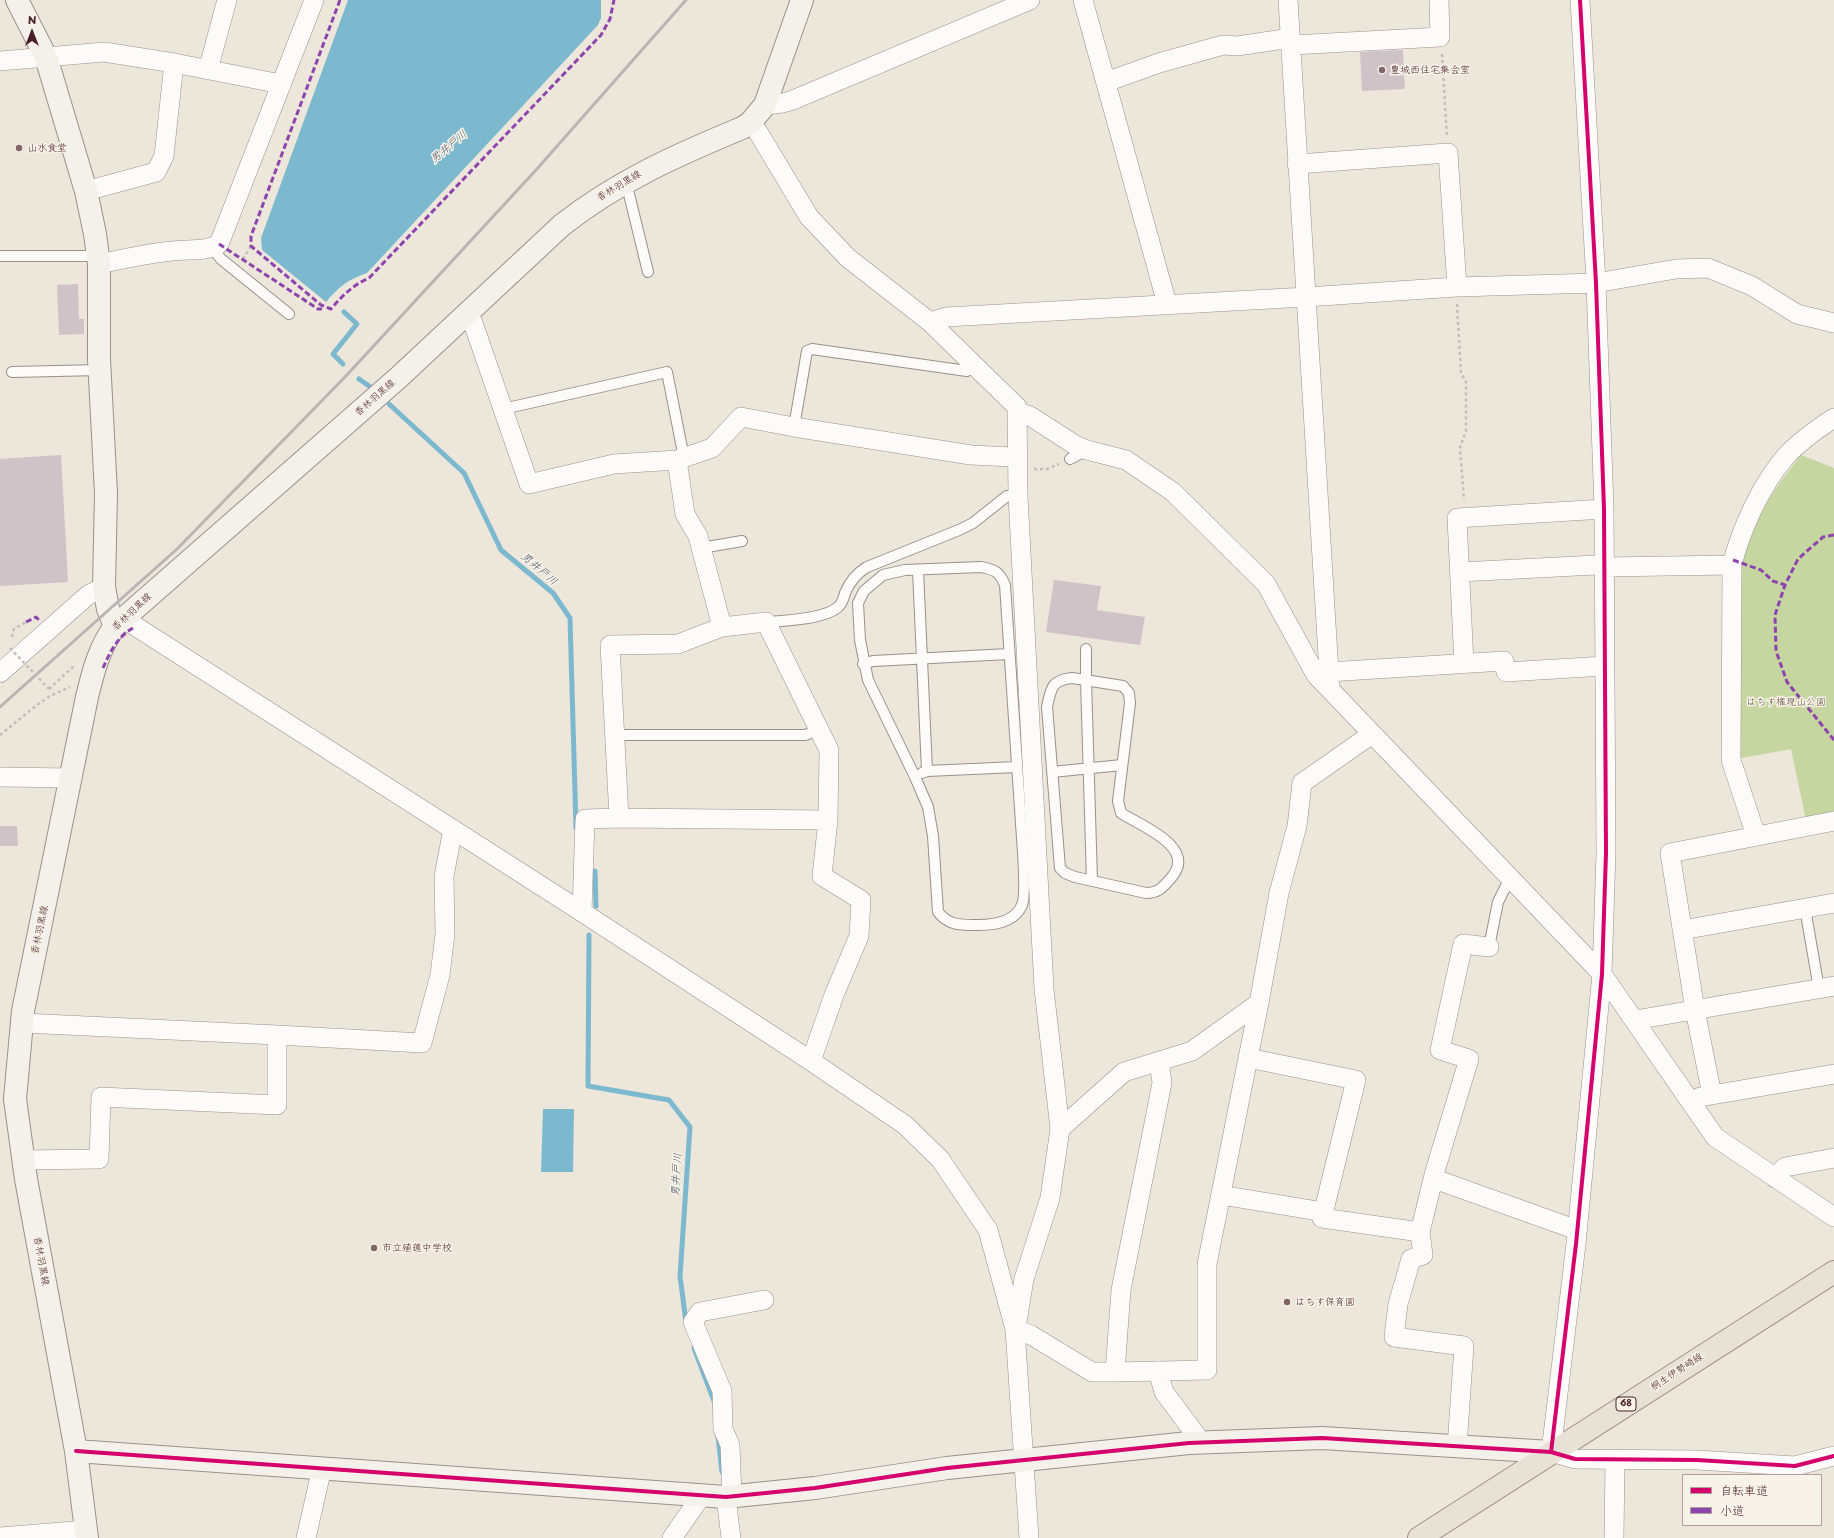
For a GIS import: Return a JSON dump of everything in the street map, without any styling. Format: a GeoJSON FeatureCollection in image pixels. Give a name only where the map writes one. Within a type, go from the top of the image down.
{"type":"FeatureCollection","features":[{"type":"Feature","properties":{"kind":"main road","name":"桐生伊勢崎線"},"geometry":{"type":"LineString","coordinates":[[1419,1538],[1550,1452],[1834,1272]]}},
{"type":"Feature","properties":{"kind":"street"},"geometry":{"type":"LineString","coordinates":[[17,0],[46,58],[86,191],[98,260],[100,370],[106,493],[104,587],[108,609],[120,623],[453,829],[811,1061],[905,1125],[940,1159],[988,1230],[1015,1329],[1025,1460],[1029,1538]]}},
{"type":"Feature","properties":{"kind":"street"},"geometry":{"type":"LineString","coordinates":[[208,70],[227,0]]}},
{"type":"Feature","properties":{"kind":"street"},"geometry":{"type":"LineString","coordinates":[[98,260],[212,248],[219,244],[314,0]]}},
{"type":"Feature","properties":{"kind":"street","name":"香林羽黒線"},"geometry":{"type":"LineString","coordinates":[[87,1534],[76,1451],[24,1160],[8,1100],[23,1023],[23,1011],[95,666],[104,643],[120,623],[398,378],[562,225],[623,183],[654,166],[742,128],[750,123],[765,105],[802,0]]}},
{"type":"Feature","properties":{"kind":"street"},"geometry":{"type":"LineString","coordinates":[[765,105],[793,100],[1030,0]]}},
{"type":"Feature","properties":{"kind":"street"},"geometry":{"type":"LineString","coordinates":[[1083,0],[1167,304]]}},
{"type":"Feature","properties":{"kind":"street"},"geometry":{"type":"LineString","coordinates":[[1288,0],[1329,680],[1372,734],[1602,974],[1716,1137],[1834,1217]]}},
{"type":"Feature","properties":{"kind":"street"},"geometry":{"type":"LineString","coordinates":[[1106,82],[1159,63],[1223,45],[1237,46],[1291,42],[1440,37],[1439,0]]}},
{"type":"Feature","properties":{"kind":"street"},"geometry":{"type":"LineString","coordinates":[[1550,1452],[1578,1230],[1602,974],[1606,853],[1604,509],[1596,283],[1580,0]]}},
{"type":"Feature","properties":{"kind":"street"},"geometry":{"type":"LineString","coordinates":[[0,61],[104,52],[174,63],[281,84]]}},
{"type":"Feature","properties":{"kind":"street"},"geometry":{"type":"LineString","coordinates":[[86,191],[156,172],[164,156],[174,63]]}},
{"type":"Feature","properties":{"kind":"street"},"geometry":{"type":"LineString","coordinates":[[750,123],[758,132],[809,217],[848,258],[930,322],[1013,402],[1018,412],[1025,462],[1018,496],[1044,988],[1060,1129],[1050,1198],[1024,1279],[1015,1329]]}},
{"type":"Feature","properties":{"kind":"street"},"geometry":{"type":"LineString","coordinates":[[1297,164],[1448,153],[1456,287]]}},
{"type":"Feature","properties":{"kind":"street"},"geometry":{"type":"LineString","coordinates":[[930,322],[946,317],[1456,287],[1582,282],[1596,283],[1676,269],[1708,268],[1752,286],[1798,314],[1834,323]]}},
{"type":"Feature","properties":{"kind":"street"},"geometry":{"type":"LineString","coordinates":[[468,313],[474,323],[529,484],[614,464],[680,459],[712,448],[741,417],[794,427],[971,455],[1012,457],[1025,462]]}},
{"type":"Feature","properties":{"kind":"street"},"geometry":{"type":"LineString","coordinates":[[1018,412],[1030,416],[1075,445],[1087,450],[1126,460],[1173,492],[1266,584],[1316,675],[1329,680],[1464,664],[1504,661],[1506,672],[1605,666]]}},
{"type":"Feature","properties":{"kind":"street"},"geometry":{"type":"LineString","coordinates":[[1756,836],[1731,760],[1732,565],[1740,537],[1766,486],[1786,457],[1814,431],[1834,418]]}},
{"type":"Feature","properties":{"kind":"street"},"geometry":{"type":"LineString","coordinates":[[680,459],[685,514],[698,536],[722,627]]}},
{"type":"Feature","properties":{"kind":"street"},"geometry":{"type":"LineString","coordinates":[[1464,664],[1457,518],[1604,509]]}},
{"type":"Feature","properties":{"kind":"street"},"geometry":{"type":"LineString","coordinates":[[1460,572],[1596,565],[1605,567],[1732,565]]}},
{"type":"Feature","properties":{"kind":"street"},"geometry":{"type":"LineString","coordinates":[[0,673],[88,595],[104,587]]}},
{"type":"Feature","properties":{"kind":"street"},"geometry":{"type":"LineString","coordinates":[[619,818],[616,735],[610,645],[678,644],[722,627],[766,622],[829,750],[828,820],[822,876],[861,900],[859,936],[834,995],[811,1061]]}},
{"type":"Feature","properties":{"kind":"street"},"geometry":{"type":"LineString","coordinates":[[1015,1329],[1031,1335],[1092,1372],[1207,1370],[1207,1264],[1259,1003],[1279,893],[1297,826],[1302,783],[1372,734]]}},
{"type":"Feature","properties":{"kind":"street"},"geometry":{"type":"LineString","coordinates":[[0,777],[72,778]]}},
{"type":"Feature","properties":{"kind":"street"},"geometry":{"type":"LineString","coordinates":[[582,912],[585,819],[828,820]]}},
{"type":"Feature","properties":{"kind":"street"},"geometry":{"type":"LineString","coordinates":[[1712,1095],[1695,1010],[1670,853],[1834,821]]}},
{"type":"Feature","properties":{"kind":"street"},"geometry":{"type":"LineString","coordinates":[[23,1023],[422,1043],[440,974],[445,934],[444,876],[453,829]]}},
{"type":"Feature","properties":{"kind":"street"},"geometry":{"type":"LineString","coordinates":[[1682,930],[1834,903]]}},
{"type":"Feature","properties":{"kind":"street"},"geometry":{"type":"LineString","coordinates":[[1457,1447],[1464,1346],[1394,1337],[1398,1304],[1411,1259],[1423,1254],[1420,1232],[1433,1180],[1469,1059],[1440,1050],[1463,944],[1489,947]]}},
{"type":"Feature","properties":{"kind":"street"},"geometry":{"type":"LineString","coordinates":[[1635,1020],[1826,987]]}},
{"type":"Feature","properties":{"kind":"street"},"geometry":{"type":"LineString","coordinates":[[1060,1129],[1124,1072],[1192,1051],[1259,1003]]}},
{"type":"Feature","properties":{"kind":"street"},"geometry":{"type":"LineString","coordinates":[[24,1160],[99,1159],[101,1097],[277,1105],[277,1035]]}},
{"type":"Feature","properties":{"kind":"street"},"geometry":{"type":"LineString","coordinates":[[1248,1058],[1356,1080],[1322,1218],[1420,1232]]}},
{"type":"Feature","properties":{"kind":"street"},"geometry":{"type":"LineString","coordinates":[[1115,1372],[1121,1290],[1162,1083],[1159,1061]]}},
{"type":"Feature","properties":{"kind":"street"},"geometry":{"type":"LineString","coordinates":[[1688,1099],[1834,1074]]}},
{"type":"Feature","properties":{"kind":"street"},"geometry":{"type":"LineString","coordinates":[[1775,1178],[1785,1167],[1834,1158]]}},
{"type":"Feature","properties":{"kind":"street"},"geometry":{"type":"LineString","coordinates":[[1433,1180],[1443,1182],[1578,1230]]}},
{"type":"Feature","properties":{"kind":"street"},"geometry":{"type":"LineString","coordinates":[[1221,1195],[1324,1212]]}},
{"type":"Feature","properties":{"kind":"street"},"geometry":{"type":"LineString","coordinates":[[731,1538],[729,1497],[730,1445],[723,1429],[722,1391],[693,1322],[700,1312],[764,1300]]}},
{"type":"Feature","properties":{"kind":"street"},"geometry":{"type":"LineString","coordinates":[[1158,1371],[1164,1392],[1196,1435],[1197,1443]]}},
{"type":"Feature","properties":{"kind":"street"},"geometry":{"type":"LineString","coordinates":[[76,1451],[729,1497],[815,1488],[947,1468],[1025,1460],[1197,1443],[1322,1438],[1550,1452],[1575,1459],[1615,1461],[1697,1460],[1796,1466],[1834,1456]]}},
{"type":"Feature","properties":{"kind":"street"},"geometry":{"type":"LineString","coordinates":[[1614,1538],[1615,1461]]}},
{"type":"Feature","properties":{"kind":"street"},"geometry":{"type":"LineString","coordinates":[[306,1538],[322,1468]]}},
{"type":"Feature","properties":{"kind":"street"},"geometry":{"type":"LineString","coordinates":[[672,1538],[702,1495]]}},
{"type":"Feature","properties":{"kind":"street"},"geometry":{"type":"LineString","coordinates":[[0,1537],[87,1534]]}},
{"type":"Feature","properties":{"kind":"lane"},"geometry":{"type":"LineString","coordinates":[[623,183],[629,194],[648,272]]}},
{"type":"Feature","properties":{"kind":"lane"},"geometry":{"type":"LineString","coordinates":[[212,248],[221,259],[289,314]]}},
{"type":"Feature","properties":{"kind":"lane"},"geometry":{"type":"LineString","coordinates":[[0,256],[98,260]]}},
{"type":"Feature","properties":{"kind":"lane"},"geometry":{"type":"LineString","coordinates":[[794,427],[807,351],[812,349],[967,371],[975,365]]}},
{"type":"Feature","properties":{"kind":"lane"},"geometry":{"type":"LineString","coordinates":[[12,372],[100,370]]}},
{"type":"Feature","properties":{"kind":"lane"},"geometry":{"type":"LineString","coordinates":[[503,409],[667,372],[680,459]]}},
{"type":"Feature","properties":{"kind":"lane"},"geometry":{"type":"LineString","coordinates":[[1070,459],[1087,450]]}},
{"type":"Feature","properties":{"kind":"lane"},"geometry":{"type":"LineString","coordinates":[[766,622],[819,615],[831,611],[838,607],[849,584],[858,572],[867,566],[958,530],[973,523],[1007,496],[1018,496]]}},
{"type":"Feature","properties":{"kind":"lane"},"geometry":{"type":"LineString","coordinates":[[701,548],[742,541]]}},
{"type":"Feature","properties":{"kind":"lane"},"geometry":{"type":"LineString","coordinates":[[981,567],[992,569],[1000,575],[1004,585],[1023,854],[1023,903],[1019,912],[1009,920],[1000,923],[987,925],[958,925],[950,923],[938,912],[931,818],[928,807],[915,776],[868,680],[863,664],[858,603],[864,591],[883,575],[905,570],[918,570],[981,567]]}},
{"type":"Feature","properties":{"kind":"lane"},"geometry":{"type":"LineString","coordinates":[[918,570],[927,771]]}},
{"type":"Feature","properties":{"kind":"lane"},"geometry":{"type":"LineString","coordinates":[[1086,649],[1092,881]]}},
{"type":"Feature","properties":{"kind":"lane"},"geometry":{"type":"LineString","coordinates":[[863,664],[873,661],[1009,654]]}},
{"type":"Feature","properties":{"kind":"lane"},"geometry":{"type":"LineString","coordinates":[[1072,678],[1086,680],[1123,686],[1129,693],[1130,703],[1118,802],[1121,813],[1173,846],[1178,854],[1175,873],[1161,889],[1155,893],[1146,893],[1092,881],[1070,875],[1060,868],[1047,706],[1050,690],[1055,683],[1063,679],[1072,678]]}},
{"type":"Feature","properties":{"kind":"lane"},"geometry":{"type":"LineString","coordinates":[[616,735],[805,735],[819,730]]}},
{"type":"Feature","properties":{"kind":"lane"},"geometry":{"type":"LineString","coordinates":[[1052,772],[1122,765]]}},
{"type":"Feature","properties":{"kind":"lane"},"geometry":{"type":"LineString","coordinates":[[915,776],[927,771],[1017,767]]}},
{"type":"Feature","properties":{"kind":"lane"},"geometry":{"type":"LineString","coordinates":[[1489,947],[1498,902],[1510,878]]}},
{"type":"Feature","properties":{"kind":"lane"},"geometry":{"type":"LineString","coordinates":[[1805,908],[1826,987]]}},
{"type":"Feature","properties":{"kind":"path"},"geometry":{"type":"LineString","coordinates":[[1440,37],[1448,153]]}},
{"type":"Feature","properties":{"kind":"path"},"geometry":{"type":"LineString","coordinates":[[243,260],[251,246]]}},
{"type":"Feature","properties":{"kind":"path"},"geometry":{"type":"LineString","coordinates":[[1456,287],[1461,373],[1466,382],[1466,431],[1460,447],[1465,518]]}},
{"type":"Feature","properties":{"kind":"path"},"geometry":{"type":"LineString","coordinates":[[1025,462],[1047,469],[1070,459]]}},
{"type":"Feature","properties":{"kind":"path"},"geometry":{"type":"LineString","coordinates":[[26,622],[14,629],[10,648],[49,689],[74,666]]}},
{"type":"Feature","properties":{"kind":"path"},"geometry":{"type":"LineString","coordinates":[[0,735],[50,696],[72,686]]}},
{"type":"Feature","properties":{"kind":"green space","name":"はちす権現山公園"},"geometry":{"type":"Polygon","coordinates":[[[1801,455],[1834,468],[1834,815],[1806,820],[1791,749],[1737,759],[1740,581],[1742,560],[1748,540],[1760,514],[1775,489],[1801,455]]]}},
{"type":"Feature","properties":{"kind":"water"},"geometry":{"type":"Polygon","coordinates":[[[348,0],[601,0],[601,18],[598,25],[367,273],[344,284],[326,302],[262,250],[261,238],[348,0]]]}},
{"type":"Feature","properties":{"kind":"water"},"geometry":{"type":"Polygon","coordinates":[[[543,1109],[574,1109],[573,1172],[541,1172],[543,1109]]]}},
{"type":"Feature","properties":{"kind":"building","name":"豊城西住宅集会室"},"geometry":{"type":"Polygon","coordinates":[[[1403,50],[1405,89],[1362,91],[1360,52],[1403,50]]]}},
{"type":"Feature","properties":{"kind":"building"},"geometry":{"type":"Polygon","coordinates":[[[78,284],[79,319],[84,319],[84,334],[59,335],[57,285],[78,284]]]}},
{"type":"Feature","properties":{"kind":"building"},"geometry":{"type":"Polygon","coordinates":[[[61,455],[68,582],[0,586],[0,459],[61,455]]]}},
{"type":"Feature","properties":{"kind":"building"},"geometry":{"type":"Polygon","coordinates":[[[1054,580],[1101,586],[1097,610],[1145,617],[1140,645],[1046,632],[1054,580]]]}},
{"type":"Feature","properties":{"kind":"building"},"geometry":{"type":"Polygon","coordinates":[[[0,826],[17,826],[18,846],[0,846],[0,826]]]}},
{"type":"Feature","properties":{"kind":"waterway","name":"男井戸川"},"geometry":{"type":"LineString","coordinates":[[343,364],[333,354],[357,324],[344,312]]}},
{"type":"Feature","properties":{"kind":"waterway","name":"男井戸川"},"geometry":{"type":"LineString","coordinates":[[359,379],[372,388]]}},
{"type":"Feature","properties":{"kind":"waterway","name":"男井戸川"},"geometry":{"type":"LineString","coordinates":[[389,404],[464,473],[501,550],[553,593],[570,618],[576,828]]}},
{"type":"Feature","properties":{"kind":"waterway","name":"男井戸川"},"geometry":{"type":"LineString","coordinates":[[595,871],[596,906]]}},
{"type":"Feature","properties":{"kind":"waterway","name":"男井戸川"},"geometry":{"type":"LineString","coordinates":[[589,935],[588,1086],[669,1100],[690,1127],[680,1276],[686,1322]]}},
{"type":"Feature","properties":{"kind":"waterway","name":"男井戸川"},"geometry":{"type":"LineString","coordinates":[[694,1348],[714,1401]]}},
{"type":"Feature","properties":{"kind":"waterway","name":"男井戸川"},"geometry":{"type":"LineString","coordinates":[[718,1436],[722,1472]]}},
{"type":"Feature","properties":{"kind":"railway"},"geometry":{"type":"LineString","coordinates":[[0,707],[177,549],[345,377],[536,170],[686,0]]}},
{"type":"Feature","properties":{"kind":"marked path"},"geometry":{"type":"LineString","coordinates":[[340,0],[251,236],[251,246],[321,305],[331,309],[348,291],[369,278],[601,35],[610,19],[614,0]]}},
{"type":"Feature","properties":{"kind":"marked path"},"geometry":{"type":"LineString","coordinates":[[219,244],[318,309],[322,309]]}},
{"type":"Feature","properties":{"kind":"marked path"},"geometry":{"type":"LineString","coordinates":[[1834,535],[1823,537],[1798,559],[1785,585],[1775,615],[1776,651],[1787,682],[1834,740]]}},
{"type":"Feature","properties":{"kind":"marked path"},"geometry":{"type":"LineString","coordinates":[[1733,560],[1761,570],[1773,581],[1785,585]]}},
{"type":"Feature","properties":{"kind":"marked path"},"geometry":{"type":"LineString","coordinates":[[26,622],[36,617],[40,621]]}},
{"type":"Feature","properties":{"kind":"marked path"},"geometry":{"type":"LineString","coordinates":[[103,668],[119,639],[135,627]]}},
{"type":"Feature","properties":{"kind":"cycle path"},"geometry":{"type":"LineString","coordinates":[[1551,1452],[1576,1244],[1602,974],[1606,853],[1604,509],[1596,283],[1580,0]]}},
{"type":"Feature","properties":{"kind":"cycle path"},"geometry":{"type":"LineString","coordinates":[[76,1451],[726,1497],[815,1488],[947,1468],[1189,1443],[1322,1438],[1551,1452],[1575,1459],[1697,1460],[1795,1466],[1834,1456]]}},
{"type":"Feature","properties":{"kind":"place","name":"豊城西住宅集会室"},"geometry":{"type":"Point","coordinates":[1382,70]}},
{"type":"Feature","properties":{"kind":"place","name":"山水食堂"},"geometry":{"type":"Point","coordinates":[19,148]}},
{"type":"Feature","properties":{"kind":"place","name":"市立殖蓮中学校"},"geometry":{"type":"Point","coordinates":[374,1248]}},
{"type":"Feature","properties":{"kind":"place","name":"はちす保育園"},"geometry":{"type":"Point","coordinates":[1287,1302]}}]}
